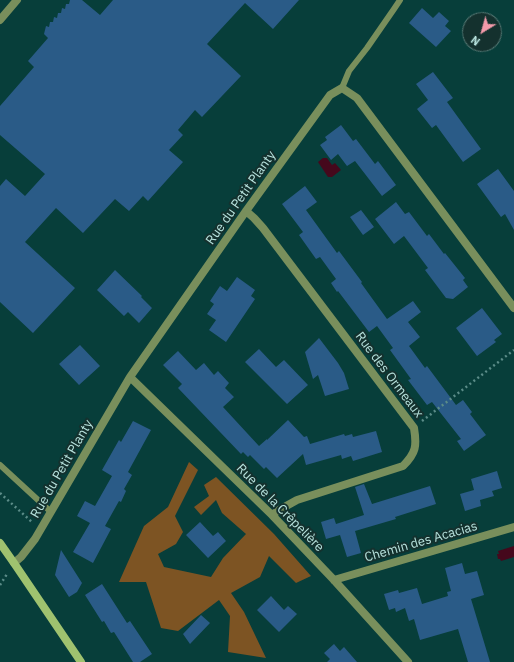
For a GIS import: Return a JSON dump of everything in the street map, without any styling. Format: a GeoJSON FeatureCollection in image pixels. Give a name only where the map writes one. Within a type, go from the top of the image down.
{"type":"FeatureCollection","features":[{"type":"Feature","properties":{"kind":"main road"},"geometry":{"type":"LineString","coordinates":[[0,543],[81,662]]}},
{"type":"Feature","properties":{"kind":"street"},"geometry":{"type":"LineString","coordinates":[[0,20],[17,0]]}},
{"type":"Feature","properties":{"kind":"street"},"geometry":{"type":"LineString","coordinates":[[342,88],[358,98],[514,308]]}},
{"type":"Feature","properties":{"kind":"street","name":"Rue du Petit Planty"},"geometry":{"type":"LineString","coordinates":[[14,563],[21,557],[35,539],[130,377],[246,211],[330,95],[342,88]]}},
{"type":"Feature","properties":{"kind":"street","name":"Rue des Ormeaux"},"geometry":{"type":"LineString","coordinates":[[246,211],[263,228],[414,428],[416,440],[415,448],[410,459],[403,466],[298,500],[272,515]]}},
{"type":"Feature","properties":{"kind":"street","name":"Rue de la Crêpelière"},"geometry":{"type":"LineString","coordinates":[[130,377],[272,515],[334,580],[408,662]]}},
{"type":"Feature","properties":{"kind":"street","name":"Chemin des Acacias"},"geometry":{"type":"LineString","coordinates":[[334,580],[514,527]]}},
{"type":"Feature","properties":{"kind":"lane"},"geometry":{"type":"LineString","coordinates":[[342,88],[349,70],[367,48],[400,0]]}},
{"type":"Feature","properties":{"kind":"lane"},"geometry":{"type":"LineString","coordinates":[[0,465],[51,512]]}},
{"type":"Feature","properties":{"kind":"path"},"geometry":{"type":"LineString","coordinates":[[414,428],[514,350]]}},
{"type":"Feature","properties":{"kind":"path"},"geometry":{"type":"LineString","coordinates":[[0,493],[30,519],[40,530]]}},
{"type":"Feature","properties":{"kind":"shaded area"},"geometry":{"type":"Polygon","coordinates":[[[323,158],[327,158],[332,165],[335,163],[341,170],[332,177],[328,177],[318,162],[323,158]]]}},
{"type":"Feature","properties":{"kind":"shaded area"},"geometry":{"type":"Polygon","coordinates":[[[189,462],[198,470],[175,516],[183,532],[176,544],[158,554],[164,567],[211,577],[223,558],[246,534],[222,513],[216,500],[201,515],[194,507],[209,496],[204,485],[216,477],[274,534],[311,576],[296,583],[269,556],[260,577],[231,593],[244,612],[266,658],[228,652],[230,616],[219,600],[178,631],[161,628],[146,582],[119,582],[144,526],[168,507],[189,462]]]}},
{"type":"Feature","properties":{"kind":"shaded area"},"geometry":{"type":"Polygon","coordinates":[[[514,546],[514,557],[501,561],[498,559],[498,551],[514,546]]]}},
{"type":"Feature","properties":{"kind":"building"},"geometry":{"type":"Polygon","coordinates":[[[70,0],[82,0],[100,15],[113,0],[299,0],[273,29],[245,3],[207,44],[241,76],[202,117],[195,110],[178,130],[183,135],[169,150],[183,162],[148,201],[143,196],[129,211],[115,199],[83,233],[56,208],[25,242],[75,288],[33,333],[0,302],[0,186],[6,179],[25,196],[45,174],[0,135],[0,106],[34,67],[28,61],[48,38],[44,34],[46,26],[49,27],[50,22],[53,22],[54,17],[57,18],[58,13],[61,13],[62,8],[65,9],[66,4],[69,4],[70,0]]]}},
{"type":"Feature","properties":{"kind":"building"},"geometry":{"type":"Polygon","coordinates":[[[422,8],[433,18],[439,12],[449,21],[445,26],[451,31],[436,47],[409,23],[422,8]]]}},
{"type":"Feature","properties":{"kind":"building"},"geometry":{"type":"Polygon","coordinates":[[[433,72],[453,98],[447,102],[481,149],[463,162],[436,125],[432,128],[417,109],[428,100],[416,84],[433,72]]]}},
{"type":"Feature","properties":{"kind":"building"},"geometry":{"type":"Polygon","coordinates":[[[341,125],[353,141],[356,139],[375,164],[378,161],[396,185],[382,196],[355,161],[347,166],[338,154],[331,160],[320,145],[327,140],[325,137],[341,125]]]}},
{"type":"Feature","properties":{"kind":"building"},"geometry":{"type":"Polygon","coordinates":[[[498,169],[514,191],[514,230],[505,214],[501,217],[477,184],[498,169]]]}},
{"type":"Feature","properties":{"kind":"building"},"geometry":{"type":"Polygon","coordinates":[[[305,186],[317,202],[306,210],[337,253],[339,251],[387,319],[413,301],[421,312],[408,322],[420,337],[409,346],[425,368],[427,366],[456,405],[463,400],[472,412],[470,414],[486,435],[464,451],[457,441],[461,439],[432,402],[427,405],[408,380],[411,379],[390,350],[393,348],[377,326],[369,332],[331,283],[336,279],[320,257],[316,259],[299,235],[303,232],[282,204],[305,186]]]}},
{"type":"Feature","properties":{"kind":"building"},"geometry":{"type":"Polygon","coordinates":[[[396,202],[405,214],[409,212],[427,236],[429,234],[465,278],[463,280],[468,287],[453,299],[446,298],[425,270],[428,268],[404,236],[394,244],[375,219],[396,202]]]}},
{"type":"Feature","properties":{"kind":"building"},"geometry":{"type":"Polygon","coordinates":[[[361,210],[374,227],[363,235],[350,217],[361,210]]]}},
{"type":"Feature","properties":{"kind":"building"},"geometry":{"type":"Polygon","coordinates":[[[115,270],[142,296],[141,297],[152,308],[139,323],[128,312],[124,316],[97,290],[115,270]]]}},
{"type":"Feature","properties":{"kind":"building"},"geometry":{"type":"Polygon","coordinates":[[[237,277],[255,290],[251,296],[255,299],[226,342],[209,330],[216,320],[207,314],[214,304],[210,301],[220,286],[227,291],[237,277]]]}},
{"type":"Feature","properties":{"kind":"building"},"geometry":{"type":"Polygon","coordinates":[[[482,308],[502,334],[494,340],[496,342],[477,356],[456,328],[482,308]]]}},
{"type":"Feature","properties":{"kind":"building"},"geometry":{"type":"Polygon","coordinates":[[[319,338],[344,373],[349,389],[325,396],[318,375],[313,379],[305,352],[319,338]]]}},
{"type":"Feature","properties":{"kind":"building"},"geometry":{"type":"Polygon","coordinates":[[[80,345],[100,366],[79,385],[59,364],[80,345]]]}},
{"type":"Feature","properties":{"kind":"building"},"geometry":{"type":"Polygon","coordinates":[[[259,349],[276,367],[284,360],[308,385],[287,404],[245,362],[259,349]]]}},
{"type":"Feature","properties":{"kind":"building"},"geometry":{"type":"Polygon","coordinates":[[[178,351],[196,370],[204,363],[214,375],[218,371],[229,383],[225,388],[234,397],[223,407],[259,446],[288,420],[304,437],[307,436],[310,444],[344,434],[345,436],[352,434],[353,437],[376,431],[382,452],[353,461],[351,456],[342,459],[341,455],[306,465],[303,454],[277,478],[266,467],[264,469],[250,455],[248,457],[243,452],[241,454],[178,388],[182,384],[163,365],[178,351]]]}},
{"type":"Feature","properties":{"kind":"building"},"geometry":{"type":"Polygon","coordinates":[[[133,421],[151,430],[128,472],[132,475],[124,489],[126,491],[121,502],[119,501],[105,526],[111,529],[93,563],[73,552],[90,523],[77,516],[85,501],[95,506],[112,476],[102,470],[119,440],[121,442],[133,421]]]}},
{"type":"Feature","properties":{"kind":"building"},"geometry":{"type":"Polygon","coordinates":[[[497,471],[502,488],[492,491],[494,496],[480,500],[481,506],[465,511],[460,494],[474,490],[471,479],[497,471]]]}},
{"type":"Feature","properties":{"kind":"building"},"geometry":{"type":"Polygon","coordinates":[[[364,484],[372,504],[430,486],[436,504],[395,517],[396,519],[355,531],[361,553],[347,557],[340,535],[326,539],[321,522],[334,518],[336,524],[364,515],[355,487],[364,484]]]}},
{"type":"Feature","properties":{"kind":"building"},"geometry":{"type":"Polygon","coordinates":[[[200,522],[213,536],[218,532],[226,541],[208,558],[186,535],[200,522]]]}},
{"type":"Feature","properties":{"kind":"building"},"geometry":{"type":"Polygon","coordinates":[[[61,550],[82,583],[77,592],[69,597],[55,575],[61,550]]]}},
{"type":"Feature","properties":{"kind":"building"},"geometry":{"type":"Polygon","coordinates":[[[462,563],[465,574],[477,571],[484,595],[471,599],[490,662],[468,662],[458,629],[420,640],[414,619],[409,621],[405,608],[396,612],[395,608],[389,610],[384,594],[398,590],[399,593],[417,588],[422,604],[448,596],[447,592],[451,591],[445,568],[462,563]]]}},
{"type":"Feature","properties":{"kind":"building"},"geometry":{"type":"Polygon","coordinates":[[[102,584],[127,623],[130,621],[152,654],[140,662],[133,662],[114,632],[111,633],[104,621],[102,622],[85,595],[102,584]]]}},
{"type":"Feature","properties":{"kind":"building"},"geometry":{"type":"Polygon","coordinates":[[[271,596],[284,610],[288,606],[297,614],[279,632],[257,610],[271,596]]]}},
{"type":"Feature","properties":{"kind":"building"},"geometry":{"type":"Polygon","coordinates":[[[201,615],[210,623],[190,644],[183,634],[201,615]]]}},
{"type":"Feature","properties":{"kind":"building"},"geometry":{"type":"Polygon","coordinates":[[[334,644],[340,651],[344,647],[357,662],[327,662],[330,659],[324,653],[334,644]]]}}]}
